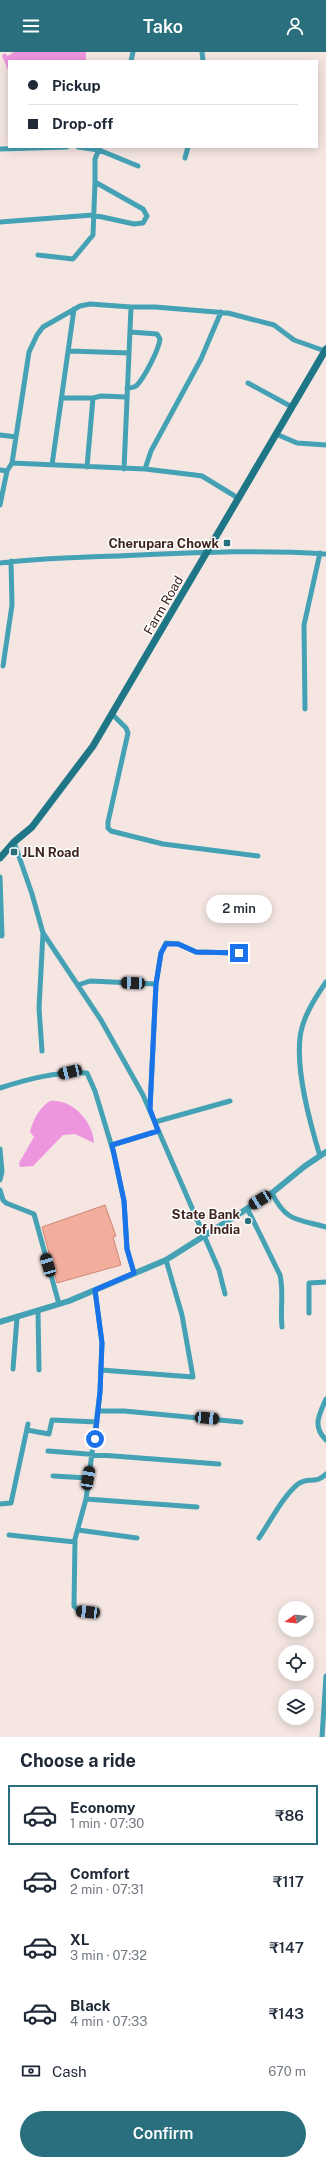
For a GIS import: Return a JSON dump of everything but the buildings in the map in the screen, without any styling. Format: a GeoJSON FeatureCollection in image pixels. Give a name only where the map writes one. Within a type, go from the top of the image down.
{"type":"FeatureCollection","features":[{"type":"Feature","properties":{"kind":"main road","name":"Farm Road"},"geometry":{"type":"LineString","coordinates":[[0,858],[14,842],[32,827],[93,746],[325,350]]}},
{"type":"Feature","properties":{"kind":"street"},"geometry":{"type":"LineString","coordinates":[[0,149],[34,148]]}},
{"type":"Feature","properties":{"kind":"street"},"geometry":{"type":"LineString","coordinates":[[88,148],[99,149],[138,166]]}},
{"type":"Feature","properties":{"kind":"street"},"geometry":{"type":"LineString","coordinates":[[185,158],[188,148]]}},
{"type":"Feature","properties":{"kind":"street"},"geometry":{"type":"LineString","coordinates":[[38,255],[70,259],[76,257],[93,235],[95,159],[99,149]]}},
{"type":"Feature","properties":{"kind":"street"},"geometry":{"type":"LineString","coordinates":[[0,222],[93,215],[139,224],[143,223],[147,216],[143,209],[94,182]]}},
{"type":"Feature","properties":{"kind":"street"},"geometry":{"type":"LineString","coordinates":[[0,505],[7,471],[12,463],[30,352],[37,335],[43,327],[74,309],[90,304],[221,312],[274,325],[294,340],[325,350]]}},
{"type":"Feature","properties":{"kind":"street"},"geometry":{"type":"LineString","coordinates":[[124,469],[131,307]]}},
{"type":"Feature","properties":{"kind":"street"},"geometry":{"type":"LineString","coordinates":[[52,465],[74,309]]}},
{"type":"Feature","properties":{"kind":"street"},"geometry":{"type":"LineString","coordinates":[[145,469],[151,451],[201,359],[221,312]]}},
{"type":"Feature","properties":{"kind":"street"},"geometry":{"type":"LineString","coordinates":[[127,388],[135,387],[141,380],[160,338],[157,334],[130,332]]}},
{"type":"Feature","properties":{"kind":"street"},"geometry":{"type":"LineString","coordinates":[[69,351],[130,353]]}},
{"type":"Feature","properties":{"kind":"street"},"geometry":{"type":"LineString","coordinates":[[248,384],[292,407]]}},
{"type":"Feature","properties":{"kind":"street"},"geometry":{"type":"LineString","coordinates":[[62,398],[92,398],[101,396],[126,397]]}},
{"type":"Feature","properties":{"kind":"street"},"geometry":{"type":"LineString","coordinates":[[87,467],[92,398]]}},
{"type":"Feature","properties":{"kind":"street"},"geometry":{"type":"LineString","coordinates":[[0,434],[16,437]]}},
{"type":"Feature","properties":{"kind":"street"},"geometry":{"type":"LineString","coordinates":[[276,434],[297,442],[326,445]]}},
{"type":"Feature","properties":{"kind":"street"},"geometry":{"type":"LineString","coordinates":[[12,463],[145,469],[202,476],[238,498]]}},
{"type":"Feature","properties":{"kind":"street"},"geometry":{"type":"LineString","coordinates":[[0,470],[7,471]]}},
{"type":"Feature","properties":{"kind":"street"},"geometry":{"type":"LineString","coordinates":[[0,563],[80,556],[174,554],[208,551],[323,553],[304,625],[305,708]]}},
{"type":"Feature","properties":{"kind":"street"},"geometry":{"type":"LineString","coordinates":[[3,666],[12,605],[11,561]]}},
{"type":"Feature","properties":{"kind":"street"},"geometry":{"type":"LineString","coordinates":[[112,714],[126,728],[128,733],[108,822],[108,828],[163,844],[258,856]]}},
{"type":"Feature","properties":{"kind":"street"},"geometry":{"type":"LineString","coordinates":[[14,842],[32,894],[43,933],[40,1008],[42,1051]]}},
{"type":"Feature","properties":{"kind":"street"},"geometry":{"type":"LineString","coordinates":[[0,877],[2,936]]}},
{"type":"Feature","properties":{"kind":"street"},"geometry":{"type":"LineString","coordinates":[[43,933],[78,985],[123,1058],[150,1109],[158,1131],[219,1270],[225,1294]]}},
{"type":"Feature","properties":{"kind":"street"},"geometry":{"type":"LineString","coordinates":[[150,1109],[156,984],[160,958],[166,944],[178,944],[196,952],[239,953]]}},
{"type":"Feature","properties":{"kind":"street"},"geometry":{"type":"LineString","coordinates":[[78,985],[90,981],[156,984]]}},
{"type":"Feature","properties":{"kind":"street"},"geometry":{"type":"LineString","coordinates":[[320,1156],[306,1101],[300,1038],[306,1018],[325,985]]}},
{"type":"Feature","properties":{"kind":"street"},"geometry":{"type":"LineString","coordinates":[[0,1088],[38,1078],[70,1072],[87,1073],[95,1091],[112,1145],[124,1201],[127,1249],[134,1273]]}},
{"type":"Feature","properties":{"kind":"street"},"geometry":{"type":"LineString","coordinates":[[155,1122],[230,1101]]}},
{"type":"Feature","properties":{"kind":"street"},"geometry":{"type":"LineString","coordinates":[[112,1145],[158,1131]]}},
{"type":"Feature","properties":{"kind":"street"},"geometry":{"type":"LineString","coordinates":[[0,1149],[2,1172],[0,1180]]}},
{"type":"Feature","properties":{"kind":"street"},"geometry":{"type":"LineString","coordinates":[[0,1322],[38,1312],[166,1260],[272,1193],[305,1166],[326,1152]]}},
{"type":"Feature","properties":{"kind":"street"},"geometry":{"type":"LineString","coordinates":[[0,1190],[3,1200],[6,1203],[34,1214],[59,1304]]}},
{"type":"Feature","properties":{"kind":"street"},"geometry":{"type":"LineString","coordinates":[[272,1193],[279,1208],[285,1214],[326,1227]]}},
{"type":"Feature","properties":{"kind":"street"},"geometry":{"type":"LineString","coordinates":[[247,1208],[280,1275],[283,1286],[280,1309],[282,1327]]}},
{"type":"Feature","properties":{"kind":"street"},"geometry":{"type":"LineString","coordinates":[[101,1370],[193,1377],[182,1315],[166,1260]]}},
{"type":"Feature","properties":{"kind":"street"},"geometry":{"type":"LineString","coordinates":[[309,1313],[309,1283],[326,1282]]}},
{"type":"Feature","properties":{"kind":"street"},"geometry":{"type":"LineString","coordinates":[[95,1290],[102,1343],[101,1370],[97,1422],[86,1499],[75,1542],[74,1606],[79,1611],[97,1612]]}},
{"type":"Feature","properties":{"kind":"street"},"geometry":{"type":"LineString","coordinates":[[38,1312],[39,1370]]}},
{"type":"Feature","properties":{"kind":"street"},"geometry":{"type":"LineString","coordinates":[[13,1369],[17,1318]]}},
{"type":"Feature","properties":{"kind":"street"},"geometry":{"type":"LineString","coordinates":[[326,1399],[317,1422],[318,1430],[326,1440]]}},
{"type":"Feature","properties":{"kind":"street"},"geometry":{"type":"LineString","coordinates":[[98,1412],[124,1411],[241,1422]]}},
{"type":"Feature","properties":{"kind":"street"},"geometry":{"type":"LineString","coordinates":[[0,1504],[12,1503],[27,1427],[49,1434],[52,1420],[97,1422]]}},
{"type":"Feature","properties":{"kind":"street"},"geometry":{"type":"LineString","coordinates":[[48,1451],[220,1464]]}},
{"type":"Feature","properties":{"kind":"street"},"geometry":{"type":"LineString","coordinates":[[259,1538],[289,1492],[304,1480],[319,1480],[326,1474]]}},
{"type":"Feature","properties":{"kind":"street"},"geometry":{"type":"LineString","coordinates":[[53,1476],[88,1478]]}},
{"type":"Feature","properties":{"kind":"street"},"geometry":{"type":"LineString","coordinates":[[86,1499],[197,1507]]}},
{"type":"Feature","properties":{"kind":"street"},"geometry":{"type":"LineString","coordinates":[[78,1530],[137,1538]]}},
{"type":"Feature","properties":{"kind":"street"},"geometry":{"type":"LineString","coordinates":[[9,1535],[75,1542]]}},
{"type":"Feature","properties":{"kind":"street"},"geometry":{"type":"LineString","coordinates":[[322,1737],[326,1676]]}},
{"type":"Feature","properties":{"kind":"shaded area"},"geometry":{"type":"Polygon","coordinates":[[[14,52],[86,52],[86,60],[8,60],[8,70],[2,56],[4,53],[8,56],[14,52]]]}},
{"type":"Feature","properties":{"kind":"shaded area"},"geometry":{"type":"Polygon","coordinates":[[[50,1101],[58,1101],[66,1104],[80,1113],[90,1127],[94,1143],[75,1134],[63,1135],[33,1166],[20,1167],[19,1163],[34,1137],[30,1132],[33,1123],[43,1107],[50,1101]]]}},
{"type":"Feature","properties":{"kind":"place","name":"Cherupara Chowk"},"geometry":{"type":"Point","coordinates":[227,543]}},
{"type":"Feature","properties":{"kind":"place","name":"JLN Road"},"geometry":{"type":"Point","coordinates":[14,852]}},
{"type":"Feature","properties":{"kind":"place","name":"State Bank of India"},"geometry":{"type":"Point","coordinates":[248,1221]}},
{"type":"Feature","properties":{"kind":"route"},"geometry":{"type":"LineString","coordinates":[[95,1439],[100,1392],[102,1343],[95,1290],[134,1273],[127,1249],[124,1201],[112,1145],[158,1131],[150,1109],[156,984],[161,953],[166,944],[178,944],[196,952],[239,953]]}}]}
